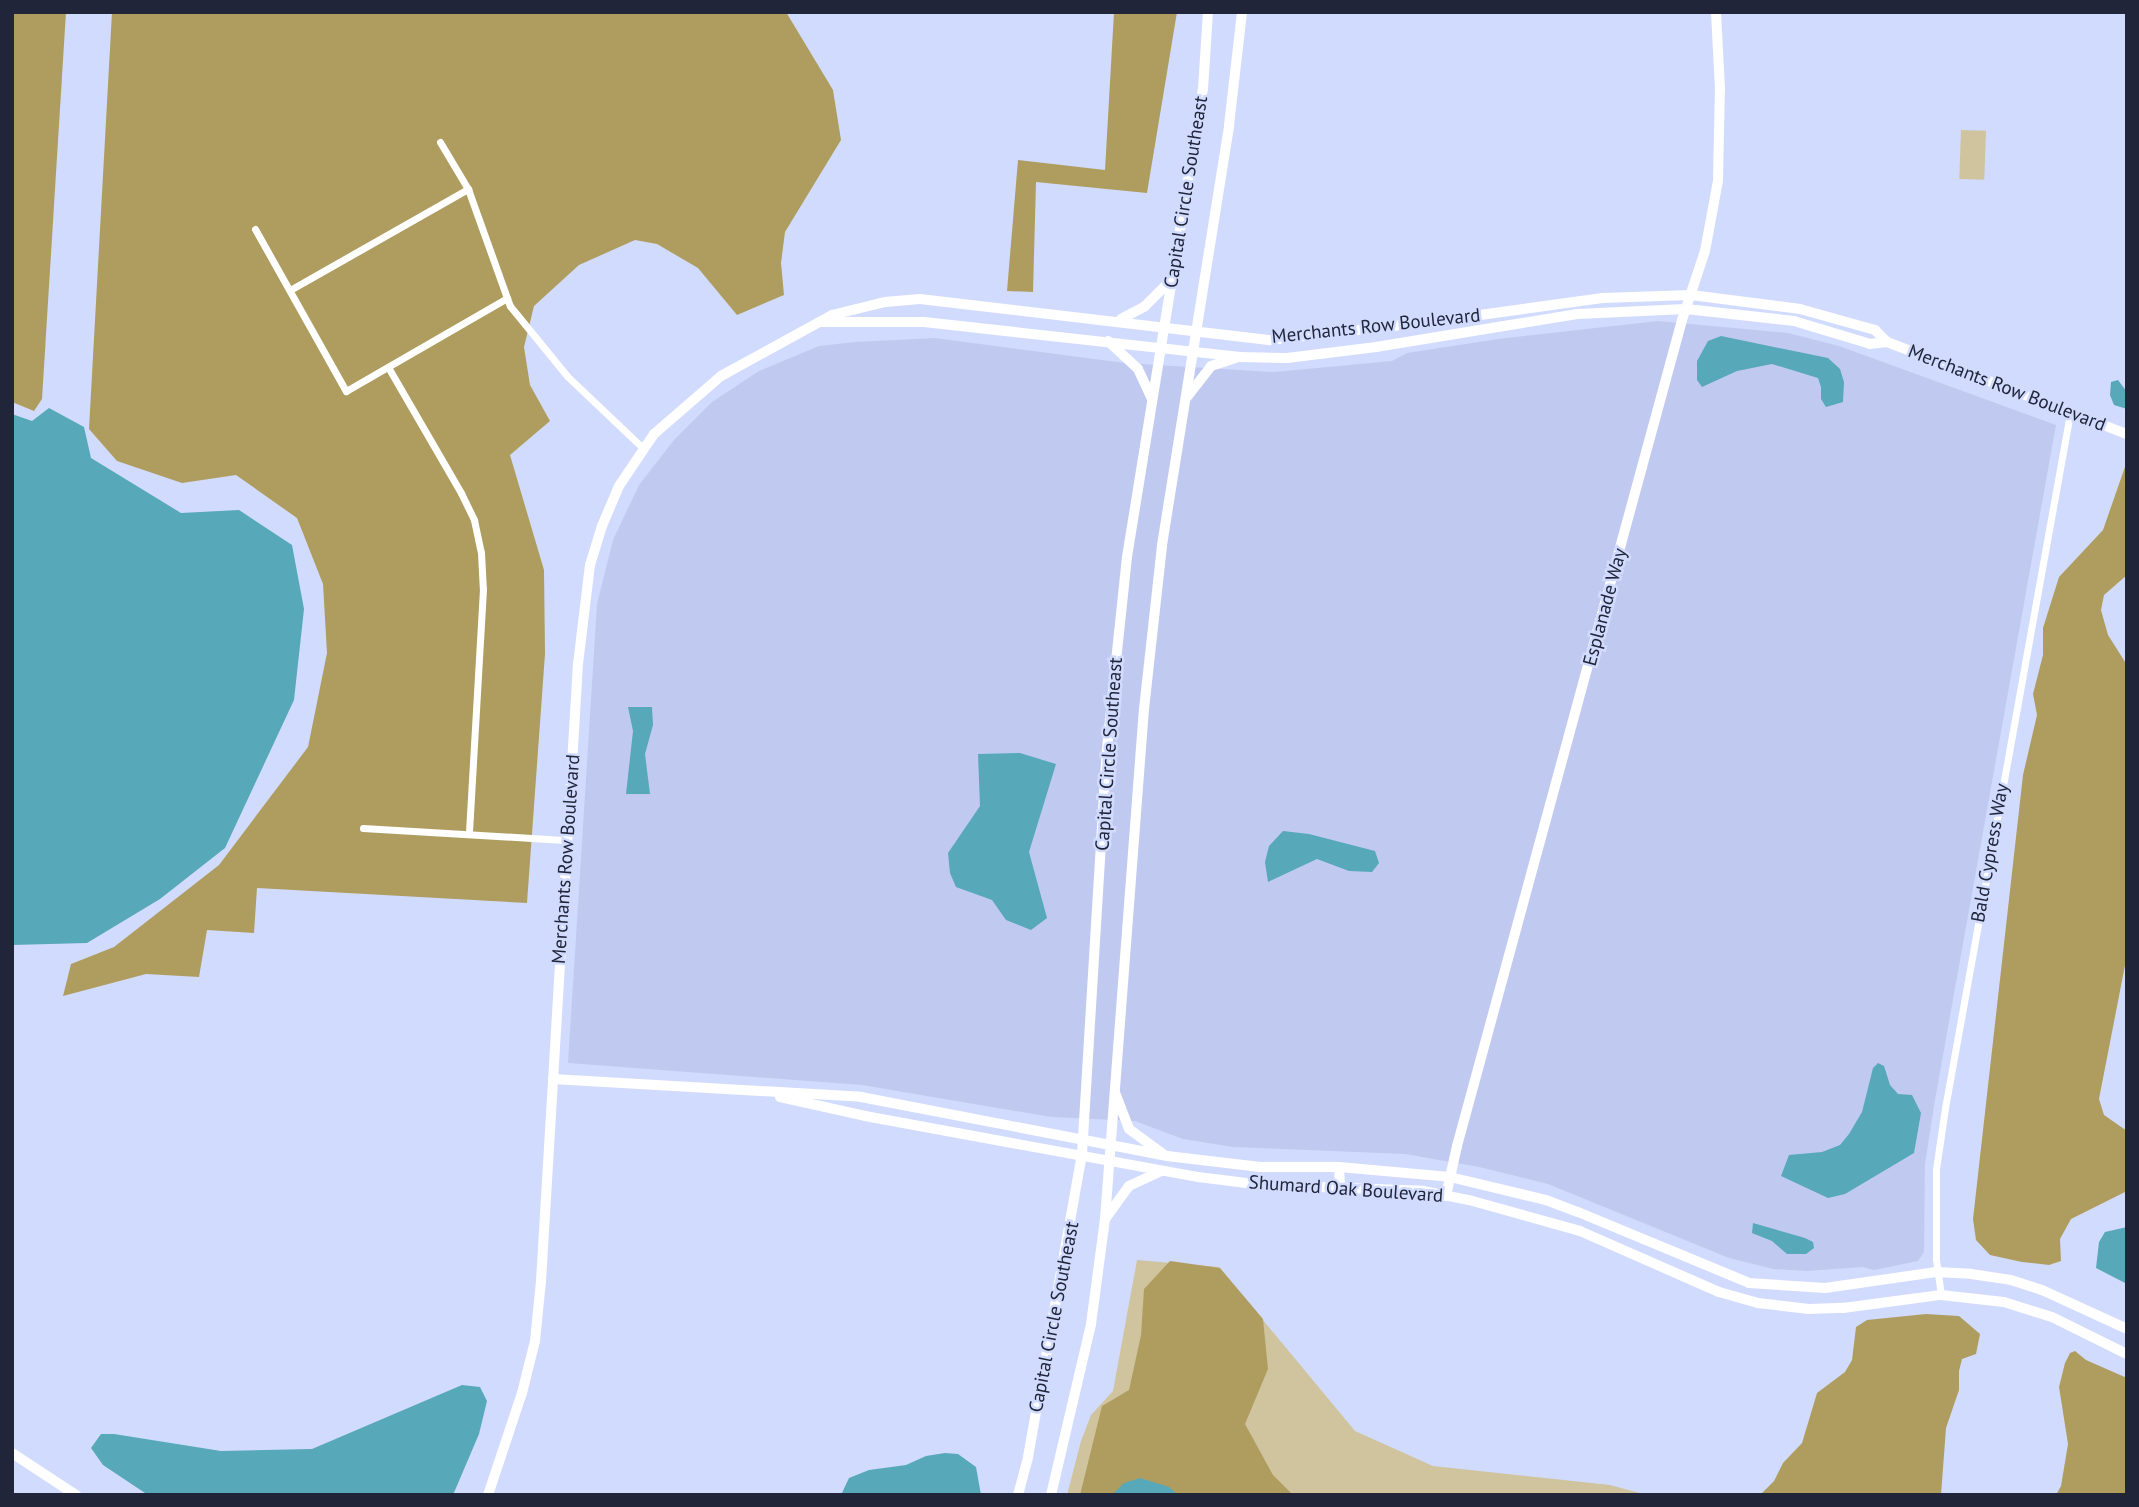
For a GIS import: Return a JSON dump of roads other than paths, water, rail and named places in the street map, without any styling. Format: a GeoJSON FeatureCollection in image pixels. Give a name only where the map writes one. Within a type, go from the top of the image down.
{"type":"FeatureCollection","features":[{"type":"Feature","properties":{"kind":"main road","name":"Capital Circle Southeast"},"geometry":{"type":"LineString","coordinates":[[1018,1495],[1028,1457],[1084,1139],[1106,758],[1127,557],[1203,89],[1208,12]]}},
{"type":"Feature","properties":{"kind":"main road","name":"Capital Circle Southeast"},"geometry":{"type":"LineString","coordinates":[[1052,1495],[1091,1324],[1105,1219],[1144,709],[1162,545],[1229,125],[1242,12]]}},
{"type":"Feature","properties":{"kind":"street","name":"Esplanade Way"},"geometry":{"type":"LineString","coordinates":[[1446,1196],[1686,309],[1705,251],[1717,181],[1720,89],[1716,12]]}},
{"type":"Feature","properties":{"kind":"street"},"geometry":{"type":"LineString","coordinates":[[440,142],[468,189],[510,306],[567,376],[644,449]]}},
{"type":"Feature","properties":{"kind":"street"},"geometry":{"type":"LineString","coordinates":[[290,290],[468,189]]}},
{"type":"Feature","properties":{"kind":"street"},"geometry":{"type":"LineString","coordinates":[[255,229],[346,391],[507,298]]}},
{"type":"Feature","properties":{"kind":"street"},"geometry":{"type":"LineString","coordinates":[[1117,320],[1144,307],[1172,279]]}},
{"type":"Feature","properties":{"kind":"street","name":"Merchants Row Boulevard"},"geometry":{"type":"LineString","coordinates":[[488,1495],[522,1393],[535,1341],[578,664],[590,565],[602,526],[620,486],[654,434],[721,376],[820,322],[854,309],[920,299],[1271,340],[1602,298],[1690,295],[1754,301],[1800,309],[1875,330],[1887,342],[2127,434]]}},
{"type":"Feature","properties":{"kind":"street","name":"Merchants Row Boulevard"},"geometry":{"type":"LineString","coordinates":[[820,322],[924,321],[1240,356],[1287,358],[1577,314],[1686,309],[1794,321],[1870,344],[1887,342]]}},
{"type":"Feature","properties":{"kind":"street"},"geometry":{"type":"LineString","coordinates":[[1394,326],[1397,343]]}},
{"type":"Feature","properties":{"kind":"street"},"geometry":{"type":"LineString","coordinates":[[1108,341],[1138,369],[1152,399]]}},
{"type":"Feature","properties":{"kind":"street"},"geometry":{"type":"LineString","coordinates":[[1186,397],[1212,366],[1240,356]]}},
{"type":"Feature","properties":{"kind":"street"},"geometry":{"type":"LineString","coordinates":[[388,367],[461,493],[474,520],[481,553],[483,589],[469,834]]}},
{"type":"Feature","properties":{"kind":"street","name":"Bald Cypress Way"},"geometry":{"type":"LineString","coordinates":[[1941,1296],[1936,1272],[1937,1169],[1947,1094],[2070,414]]}},
{"type":"Feature","properties":{"kind":"street"},"geometry":{"type":"LineString","coordinates":[[363,828],[568,840]]}},
{"type":"Feature","properties":{"kind":"street","name":"Shumard Oak Boulevard"},"geometry":{"type":"LineString","coordinates":[[553,1079],[861,1097],[1167,1156],[1260,1167],[1339,1167],[1450,1177],[1546,1200],[1589,1215],[1749,1283],[1825,1288],[1936,1272],[2022,1283],[2127,1329]]}},
{"type":"Feature","properties":{"kind":"street","name":"Shumard Oak Boulevard"},"geometry":{"type":"LineString","coordinates":[[752,1090],[865,1116],[1082,1154],[1161,1171],[1263,1185],[1410,1190],[1493,1205],[1580,1231],[1719,1292],[1758,1303],[1809,1309],[1843,1308],[1941,1296],[1967,1296],[2022,1306],[2052,1317],[2127,1354]]}},
{"type":"Feature","properties":{"kind":"street"},"geometry":{"type":"LineString","coordinates":[[1115,1092],[1129,1129],[1167,1156]]}},
{"type":"Feature","properties":{"kind":"street"},"geometry":{"type":"LineString","coordinates":[[1339,1167],[1340,1188]]}},
{"type":"Feature","properties":{"kind":"street"},"geometry":{"type":"LineString","coordinates":[[1105,1219],[1129,1186],[1161,1171]]}},
{"type":"Feature","properties":{"kind":"street"},"geometry":{"type":"LineString","coordinates":[[12,1453],[76,1495]]}}]}
